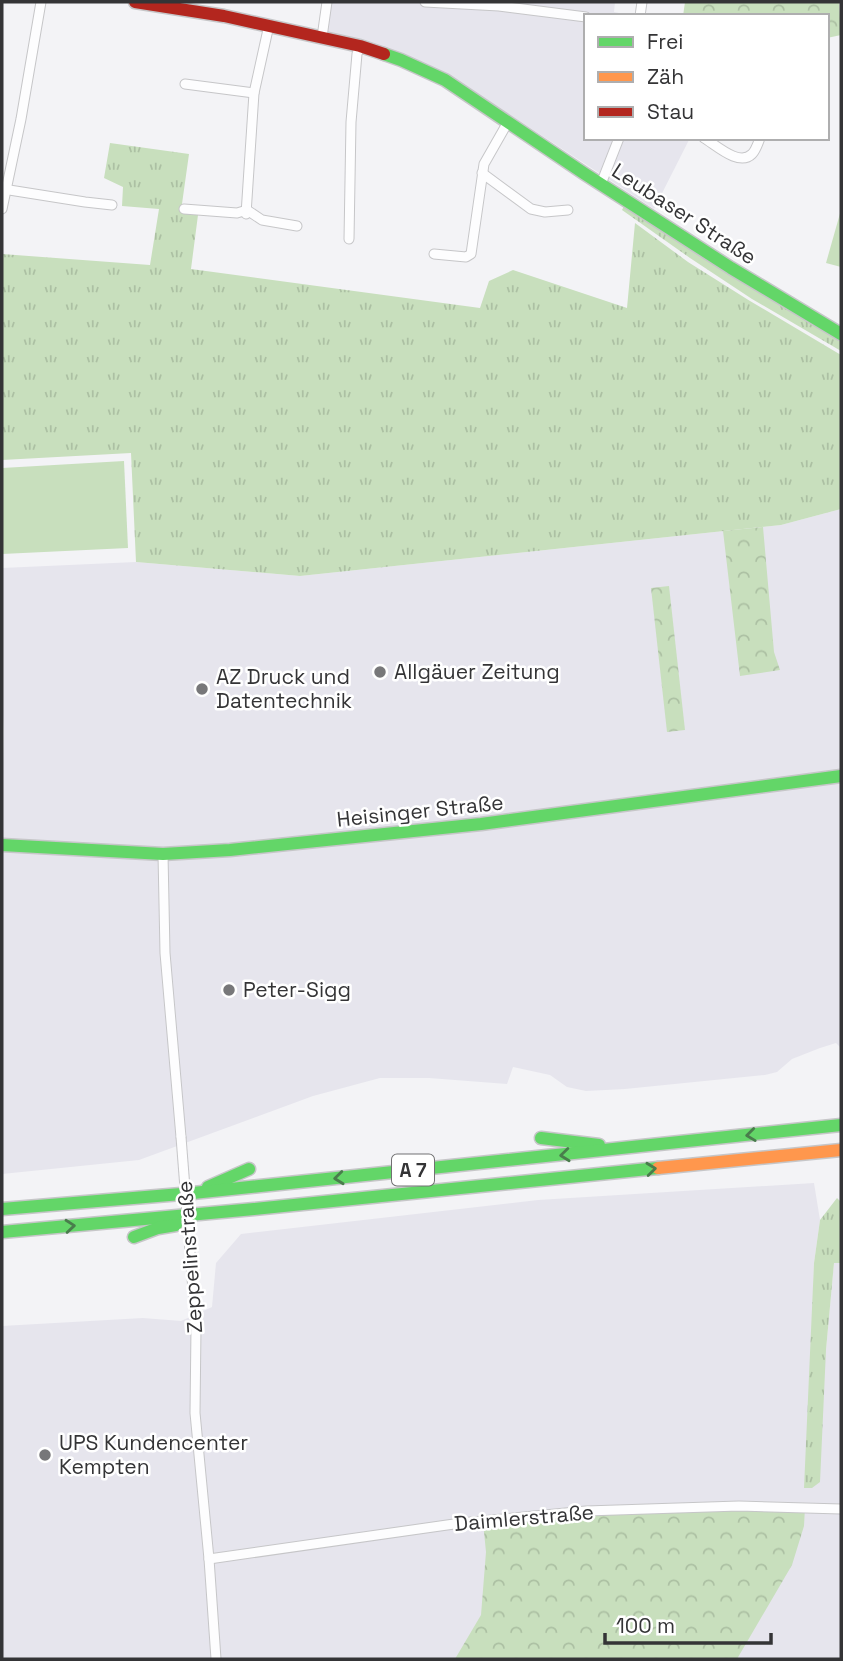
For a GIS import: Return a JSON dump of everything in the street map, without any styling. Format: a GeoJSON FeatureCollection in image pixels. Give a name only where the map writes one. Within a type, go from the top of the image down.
{"type":"FeatureCollection","features":[{"type":"Feature","properties":{"kind":"main road","name":"Leubaser Straße"},"geometry":{"type":"LineString","coordinates":[[135,2],[203,12],[360,46],[401,60],[444,80],[731,268],[841,334]]}},
{"type":"Feature","properties":{"kind":"main road","name":"Heisinger Straße"},"geometry":{"type":"LineString","coordinates":[[2,845],[163,854],[279,846],[489,823],[841,776]]}},
{"type":"Feature","properties":{"kind":"main road","name":"A 7"},"geometry":{"type":"LineString","coordinates":[[2,1209],[193,1193],[841,1125]]}},
{"type":"Feature","properties":{"kind":"main road"},"geometry":{"type":"LineString","coordinates":[[541,1138],[633,1148]]}},
{"type":"Feature","properties":{"kind":"main road","name":"A 7"},"geometry":{"type":"LineString","coordinates":[[2,1232],[841,1150]]}},
{"type":"Feature","properties":{"kind":"main road"},"geometry":{"type":"LineString","coordinates":[[193,1193],[249,1169]]}},
{"type":"Feature","properties":{"kind":"main road"},"geometry":{"type":"LineString","coordinates":[[134,1237],[158,1228],[254,1209]]}},
{"type":"Feature","properties":{"kind":"street"},"geometry":{"type":"LineString","coordinates":[[2,209],[41,2]]}},
{"type":"Feature","properties":{"kind":"street"},"geometry":{"type":"LineString","coordinates":[[322,37],[327,2]]}},
{"type":"Feature","properties":{"kind":"street"},"geometry":{"type":"LineString","coordinates":[[425,2],[499,4],[584,17]]}},
{"type":"Feature","properties":{"kind":"street"},"geometry":{"type":"LineString","coordinates":[[246,212],[254,93],[269,25]]}},
{"type":"Feature","properties":{"kind":"street"},"geometry":{"type":"LineString","coordinates":[[349,239],[351,122],[360,46]]}},
{"type":"Feature","properties":{"kind":"street"},"geometry":{"type":"LineString","coordinates":[[185,84],[254,93]]}},
{"type":"Feature","properties":{"kind":"street"},"geometry":{"type":"LineString","coordinates":[[434,254],[466,257],[471,254],[484,164],[508,122]]}},
{"type":"Feature","properties":{"kind":"street"},"geometry":{"type":"LineString","coordinates":[[601,184],[618,140]]}},
{"type":"Feature","properties":{"kind":"street"},"geometry":{"type":"LineString","coordinates":[[707,140],[734,157],[743,159],[751,156],[759,140]]}},
{"type":"Feature","properties":{"kind":"street"},"geometry":{"type":"LineString","coordinates":[[482,173],[531,209],[545,212],[568,210]]}},
{"type":"Feature","properties":{"kind":"street"},"geometry":{"type":"LineString","coordinates":[[4,189],[112,205]]}},
{"type":"Feature","properties":{"kind":"street"},"geometry":{"type":"LineString","coordinates":[[184,209],[246,212],[262,220],[297,226]]}},
{"type":"Feature","properties":{"kind":"street","name":"Zeppelinstraße"},"geometry":{"type":"LineString","coordinates":[[163,854],[165,953],[196,1328],[195,1413],[216,1659]]}},
{"type":"Feature","properties":{"kind":"street","name":"Daimlerstraße"},"geometry":{"type":"LineString","coordinates":[[209,1559],[461,1523],[586,1511],[739,1506],[841,1509]]}},
{"type":"Feature","properties":{"kind":"shaded area"},"geometry":{"type":"Polygon","coordinates":[[[329,2],[615,2],[614,12],[624,14],[584,14],[584,140],[689,140],[654,209],[449,75],[327,33],[329,2]]]}},
{"type":"Feature","properties":{"kind":"shaded area"},"geometry":{"type":"Polygon","coordinates":[[[841,509],[841,1048],[836,1043],[820,1048],[792,1059],[777,1072],[765,1075],[625,1089],[586,1091],[567,1087],[550,1075],[513,1067],[507,1084],[429,1078],[380,1078],[313,1096],[139,1160],[2,1174],[2,568],[136,562],[300,576],[781,525],[841,509]]]}},
{"type":"Feature","properties":{"kind":"shaded area"},"geometry":{"type":"Polygon","coordinates":[[[814,1183],[820,1220],[814,1263],[812,1344],[826,1350],[834,1262],[841,1263],[841,1659],[2,1659],[2,1326],[143,1318],[181,1321],[212,1307],[216,1263],[241,1234],[538,1200],[814,1183]]]}},
{"type":"Feature","properties":{"kind":"green space"},"geometry":{"type":"Polygon","coordinates":[[[685,2],[839,2],[841,35],[829,38],[829,14],[683,14],[685,2]]]}},
{"type":"Feature","properties":{"kind":"green space"},"geometry":{"type":"Polygon","coordinates":[[[110,143],[189,154],[181,211],[198,215],[191,269],[480,308],[489,281],[513,270],[627,308],[635,223],[688,262],[841,355],[841,509],[781,525],[300,576],[136,562],[131,453],[2,460],[2,254],[150,265],[159,209],[122,206],[123,187],[104,178],[110,143]]]}},
{"type":"Feature","properties":{"kind":"green space"},"geometry":{"type":"Polygon","coordinates":[[[625,204],[728,273],[841,341],[841,351],[752,299],[690,258],[622,210],[625,204]]]}},
{"type":"Feature","properties":{"kind":"green space"},"geometry":{"type":"Polygon","coordinates":[[[841,210],[841,267],[826,263],[841,210]]]}},
{"type":"Feature","properties":{"kind":"green space"},"geometry":{"type":"Polygon","coordinates":[[[124,461],[128,548],[2,554],[2,468],[124,461]]]}},
{"type":"Feature","properties":{"kind":"green space"},"geometry":{"type":"Polygon","coordinates":[[[763,527],[774,652],[780,670],[740,676],[723,531],[763,527]]]}},
{"type":"Feature","properties":{"kind":"green space"},"geometry":{"type":"Polygon","coordinates":[[[669,586],[685,730],[667,732],[651,588],[669,586]]]}},
{"type":"Feature","properties":{"kind":"green space"},"geometry":{"type":"Polygon","coordinates":[[[837,1198],[841,1202],[841,1263],[834,1263],[826,1350],[820,1482],[812,1488],[804,1488],[814,1263],[820,1220],[837,1198]]]}},
{"type":"Feature","properties":{"kind":"green space"},"geometry":{"type":"Polygon","coordinates":[[[805,1507],[804,1526],[792,1565],[737,1659],[455,1659],[481,1615],[486,1552],[483,1522],[586,1511],[805,1507]]]}},
{"type":"Feature","properties":{"kind":"traffic: fast"},"geometry":{"type":"LineString","coordinates":[[384,54],[445,80],[731,268],[841,334]]}},
{"type":"Feature","properties":{"kind":"traffic: fast"},"geometry":{"type":"LineString","coordinates":[[2,845],[163,854],[230,850],[481,824],[841,776]]}},
{"type":"Feature","properties":{"kind":"traffic: fast"},"geometry":{"type":"LineString","coordinates":[[2,1209],[193,1193],[841,1125]]}},
{"type":"Feature","properties":{"kind":"traffic: fast"},"geometry":{"type":"LineString","coordinates":[[541,1138],[599,1145]]}},
{"type":"Feature","properties":{"kind":"traffic: fast"},"geometry":{"type":"LineString","coordinates":[[2,1232],[658,1168]]}},
{"type":"Feature","properties":{"kind":"traffic: fast"},"geometry":{"type":"LineString","coordinates":[[208,1187],[249,1169]]}},
{"type":"Feature","properties":{"kind":"traffic: fast"},"geometry":{"type":"LineString","coordinates":[[134,1237],[176,1225]]}},
{"type":"Feature","properties":{"kind":"traffic: slow"},"geometry":{"type":"LineString","coordinates":[[658,1168],[841,1150]]}},
{"type":"Feature","properties":{"kind":"traffic: jam"},"geometry":{"type":"LineString","coordinates":[[135,2],[224,16],[360,46],[384,54]]}},
{"type":"Feature","properties":{"kind":"place","name":"Allgäuer Zeitung"},"geometry":{"type":"Point","coordinates":[380,672]}},
{"type":"Feature","properties":{"kind":"place","name":"AZ Druck und Datentechnik"},"geometry":{"type":"Point","coordinates":[202,689]}},
{"type":"Feature","properties":{"kind":"place","name":"Peter-Sigg"},"geometry":{"type":"Point","coordinates":[229,990]}},
{"type":"Feature","properties":{"kind":"place","name":"UPS Kundencenter Kempten"},"geometry":{"type":"Point","coordinates":[45,1455]}}]}
